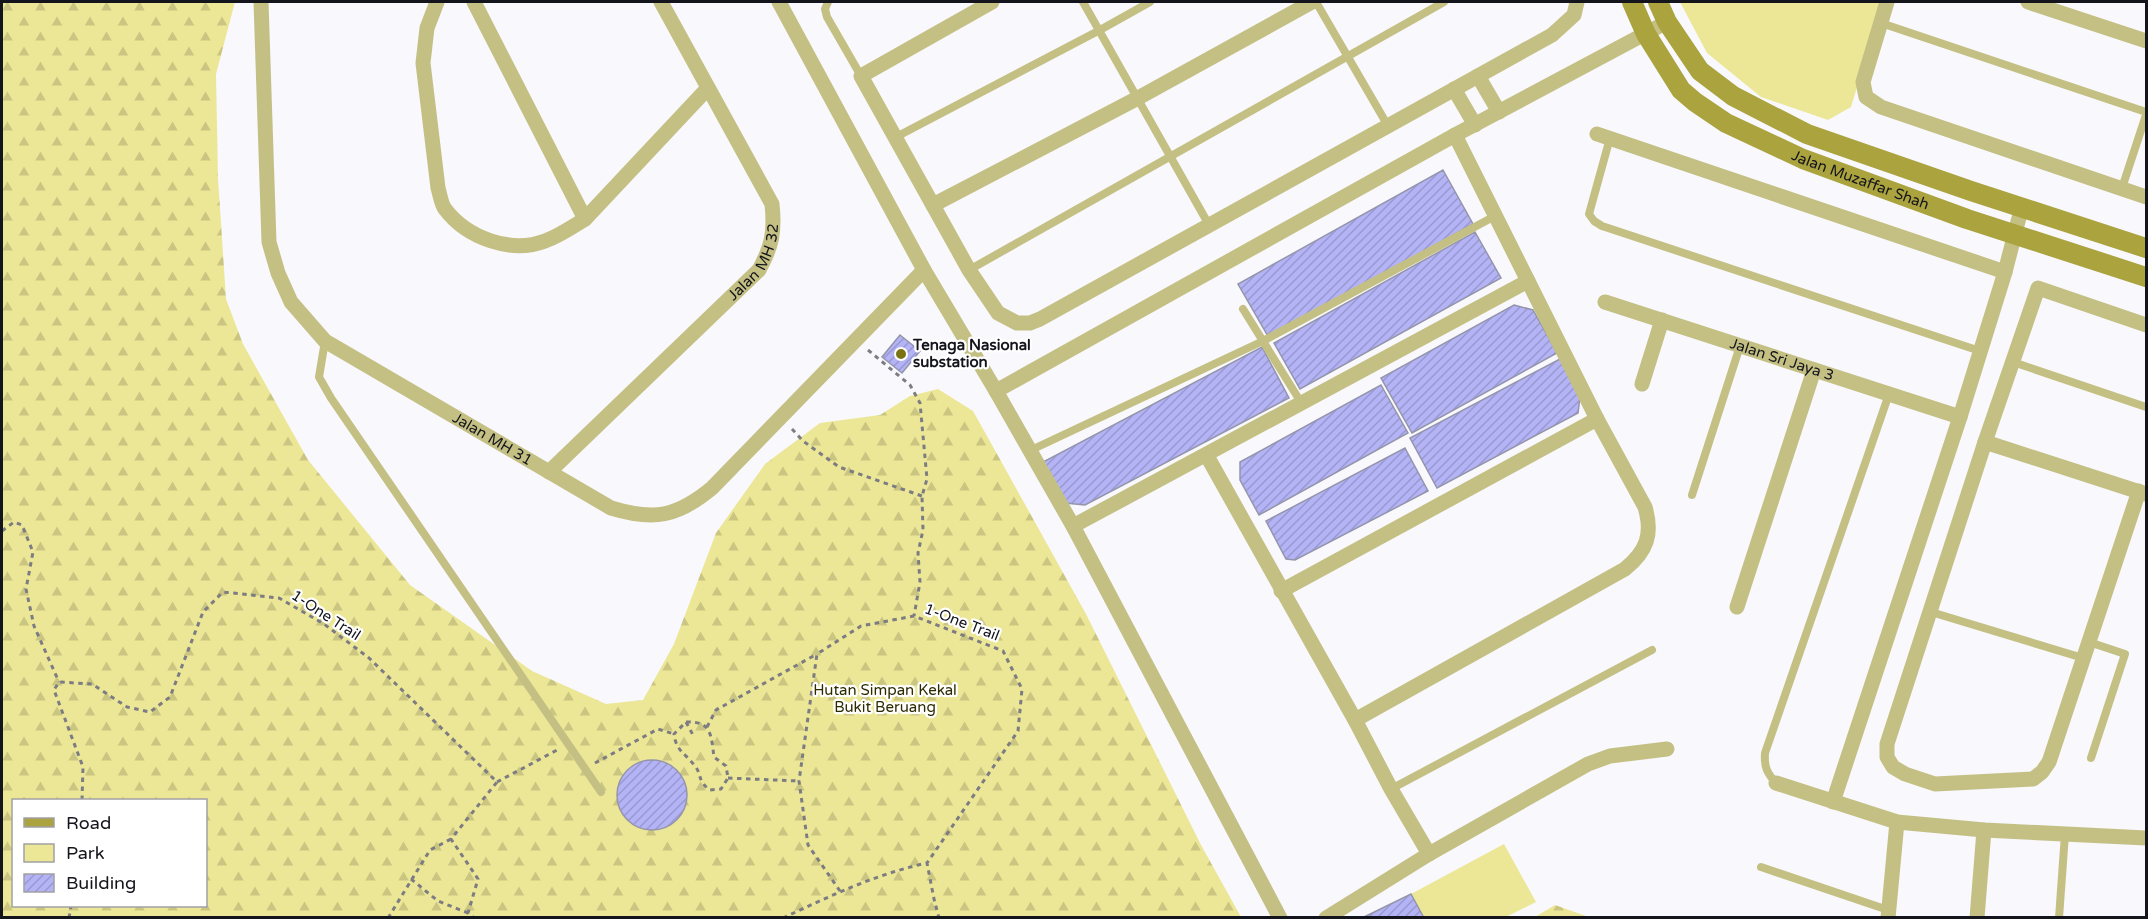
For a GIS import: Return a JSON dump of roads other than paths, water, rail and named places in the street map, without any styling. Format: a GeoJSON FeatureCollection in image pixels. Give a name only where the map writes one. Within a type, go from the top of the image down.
{"type":"FeatureCollection","features":[{"type":"Feature","properties":{"kind":"main road","name":"Jalan Muzaffar Shah"},"geometry":{"type":"LineString","coordinates":[[1632,2],[1646,34],[1681,90],[1726,123],[1803,159],[1967,219],[2146,277]]}},
{"type":"Feature","properties":{"kind":"main road","name":"Jalan Muzaffar Shah"},"geometry":{"type":"LineString","coordinates":[[1658,2],[1667,22],[1700,71],[1733,96],[1807,134],[2146,248]]}},
{"type":"Feature","properties":{"kind":"street","name":"Jalan MH 31"},"geometry":{"type":"LineString","coordinates":[[261,2],[269,242],[278,273],[291,302],[325,341],[611,508],[632,514],[654,515],[675,512],[693,503],[711,488],[924,270]]}},
{"type":"Feature","properties":{"kind":"street"},"geometry":{"type":"LineString","coordinates":[[437,2],[427,28],[423,63],[438,188],[443,208],[460,225],[489,241],[515,246],[543,242],[566,232],[585,219],[707,88]]}},
{"type":"Feature","properties":{"kind":"street"},"geometry":{"type":"LineString","coordinates":[[474,2],[585,219]]}},
{"type":"Feature","properties":{"kind":"street","name":"Jalan MH 32"},"geometry":{"type":"LineString","coordinates":[[549,472],[759,270],[769,251],[774,227],[772,204],[661,2]]}},
{"type":"Feature","properties":{"kind":"street"},"geometry":{"type":"LineString","coordinates":[[779,2],[924,270],[1073,526],[1280,918]]}},
{"type":"Feature","properties":{"kind":"street"},"geometry":{"type":"LineString","coordinates":[[992,2],[861,76],[969,270],[998,313],[1017,323],[1030,323],[1040,319],[1552,35],[1574,15],[1577,2]]}},
{"type":"Feature","properties":{"kind":"street"},"geometry":{"type":"LineString","coordinates":[[933,205],[1138,98],[1314,2]]}},
{"type":"Feature","properties":{"kind":"street"},"geometry":{"type":"LineString","coordinates":[[1887,2],[1863,82],[1866,97],[1881,107],[2146,197]]}},
{"type":"Feature","properties":{"kind":"street"},"geometry":{"type":"LineString","coordinates":[[2028,2],[2146,41]]}},
{"type":"Feature","properties":{"kind":"street"},"geometry":{"type":"LineString","coordinates":[[996,391],[1455,135],[1667,22]]}},
{"type":"Feature","properties":{"kind":"street"},"geometry":{"type":"LineString","coordinates":[[1478,76],[1499,112]]}},
{"type":"Feature","properties":{"kind":"street"},"geometry":{"type":"LineString","coordinates":[[1454,89],[1475,125]]}},
{"type":"Feature","properties":{"kind":"street"},"geometry":{"type":"LineString","coordinates":[[1355,720],[1625,569],[1645,548],[1649,520],[1645,507],[1597,419],[1455,135]]}},
{"type":"Feature","properties":{"kind":"street"},"geometry":{"type":"LineString","coordinates":[[1604,136],[2005,272]]}},
{"type":"Feature","properties":{"kind":"street"},"geometry":{"type":"LineString","coordinates":[[1833,802],[1980,351],[2005,272],[2022,206]]}},
{"type":"Feature","properties":{"kind":"street"},"geometry":{"type":"LineString","coordinates":[[1073,526],[1207,456],[1528,281]]}},
{"type":"Feature","properties":{"kind":"street"},"geometry":{"type":"LineString","coordinates":[[1985,442],[2143,493],[2083,658],[2049,762],[2042,772],[2033,779],[1935,784],[1905,774],[1893,767],[1887,757],[1887,744],[1985,442],[2038,288],[2146,325]]}},
{"type":"Feature","properties":{"kind":"street","name":"Jalan Sri Jaya 3"},"geometry":{"type":"LineString","coordinates":[[1605,302],[1959,417]]}},
{"type":"Feature","properties":{"kind":"street"},"geometry":{"type":"LineString","coordinates":[[1642,384],[1662,320]]}},
{"type":"Feature","properties":{"kind":"street"},"geometry":{"type":"LineString","coordinates":[[1737,607],[1814,370]]}},
{"type":"Feature","properties":{"kind":"street"},"geometry":{"type":"LineString","coordinates":[[1281,591],[1597,419]]}},
{"type":"Feature","properties":{"kind":"street"},"geometry":{"type":"LineString","coordinates":[[1207,456],[1355,720],[1391,789],[1430,854]]}},
{"type":"Feature","properties":{"kind":"street"},"geometry":{"type":"LineString","coordinates":[[1326,918],[1430,854],[1588,764],[1622,754],[1667,749]]}},
{"type":"Feature","properties":{"kind":"street"},"geometry":{"type":"LineString","coordinates":[[1776,783],[1897,822],[1984,830],[2146,838]]}},
{"type":"Feature","properties":{"kind":"street"},"geometry":{"type":"LineString","coordinates":[[1888,914],[1897,822]]}},
{"type":"Feature","properties":{"kind":"street"},"geometry":{"type":"LineString","coordinates":[[1977,918],[1984,830]]}},
{"type":"Feature","properties":{"kind":"lane"},"geometry":{"type":"LineString","coordinates":[[828,2],[825,9],[827,17],[861,76]]}},
{"type":"Feature","properties":{"kind":"lane"},"geometry":{"type":"LineString","coordinates":[[1083,2],[1209,225]]}},
{"type":"Feature","properties":{"kind":"lane"},"geometry":{"type":"LineString","coordinates":[[896,137],[1150,2]]}},
{"type":"Feature","properties":{"kind":"lane"},"geometry":{"type":"LineString","coordinates":[[1314,2],[1348,55],[1388,126]]}},
{"type":"Feature","properties":{"kind":"lane"},"geometry":{"type":"LineString","coordinates":[[969,270],[1444,2]]}},
{"type":"Feature","properties":{"kind":"lane"},"geometry":{"type":"LineString","coordinates":[[1881,23],[2146,113],[2122,188]]}},
{"type":"Feature","properties":{"kind":"lane"},"geometry":{"type":"LineString","coordinates":[[1604,136],[1589,214],[1602,226],[1980,351]]}},
{"type":"Feature","properties":{"kind":"lane"},"geometry":{"type":"LineString","coordinates":[[1029,451],[1263,341],[1495,216]]}},
{"type":"Feature","properties":{"kind":"lane"},"geometry":{"type":"LineString","coordinates":[[1243,309],[1302,404]]}},
{"type":"Feature","properties":{"kind":"lane"},"geometry":{"type":"LineString","coordinates":[[325,341],[320,378],[331,398],[601,792]]}},
{"type":"Feature","properties":{"kind":"lane"},"geometry":{"type":"LineString","coordinates":[[1692,495],[1740,346]]}},
{"type":"Feature","properties":{"kind":"lane"},"geometry":{"type":"LineString","coordinates":[[2013,362],[2146,407]]}},
{"type":"Feature","properties":{"kind":"lane"},"geometry":{"type":"LineString","coordinates":[[1776,783],[1764,766],[1765,753],[1889,394]]}},
{"type":"Feature","properties":{"kind":"lane"},"geometry":{"type":"LineString","coordinates":[[1931,612],[2083,658]]}},
{"type":"Feature","properties":{"kind":"lane"},"geometry":{"type":"LineString","coordinates":[[2089,642],[2125,654],[2091,758]]}},
{"type":"Feature","properties":{"kind":"lane"},"geometry":{"type":"LineString","coordinates":[[1391,789],[1652,650]]}},
{"type":"Feature","properties":{"kind":"lane"},"geometry":{"type":"LineString","coordinates":[[2059,918],[2065,834]]}},
{"type":"Feature","properties":{"kind":"lane"},"geometry":{"type":"LineString","coordinates":[[1761,867],[1888,914]]}},
{"type":"Feature","properties":{"kind":"place","name":"Tenaga Nasional substation"},"geometry":{"type":"Point","coordinates":[901,354]}},
{"type":"Feature","properties":{"kind":"park label","name":"Hutan Simpan Kekal Bukit Beruang"},"geometry":{"type":"Point","coordinates":[885,698]}}]}
